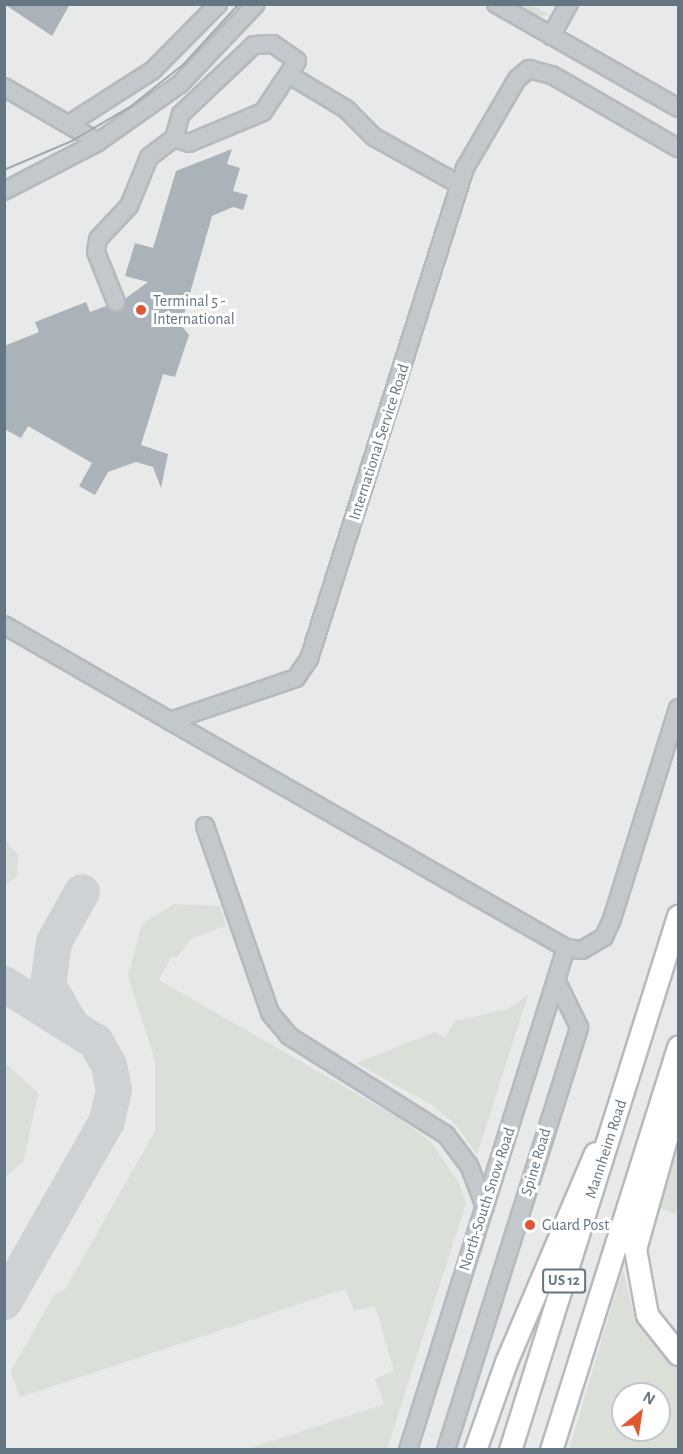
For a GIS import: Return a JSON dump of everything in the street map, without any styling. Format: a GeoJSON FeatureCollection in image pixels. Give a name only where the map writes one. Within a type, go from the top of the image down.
{"type":"FeatureCollection","features":[{"type":"Feature","properties":{"kind":"main road","name":"Mannheim Road"},"geometry":{"type":"LineString","coordinates":[[510,1449],[678,916]]}},
{"type":"Feature","properties":{"kind":"main road","name":"US 12"},"geometry":{"type":"LineString","coordinates":[[551,1449],[678,1046]]}},
{"type":"Feature","properties":{"kind":"main road"},"geometry":{"type":"LineString","coordinates":[[678,1096],[635,1249],[646,1315],[678,1354]]}},
{"type":"Feature","properties":{"kind":"main road"},"geometry":{"type":"LineString","coordinates":[[476,1449],[580,1180],[617,1113]]}},
{"type":"Feature","properties":{"kind":"lane"},"geometry":{"type":"LineString","coordinates":[[69,124],[153,70],[218,4]]}},
{"type":"Feature","properties":{"kind":"lane"},"geometry":{"type":"LineString","coordinates":[[4,191],[98,142],[180,84],[256,4]]}},
{"type":"Feature","properties":{"kind":"lane"},"geometry":{"type":"LineString","coordinates":[[496,4],[678,105]]}},
{"type":"Feature","properties":{"kind":"lane"},"geometry":{"type":"LineString","coordinates":[[551,36],[569,4]]}},
{"type":"Feature","properties":{"kind":"lane"},"geometry":{"type":"LineString","coordinates":[[116,302],[96,252],[98,239],[136,196],[149,157],[174,138],[181,114],[254,45],[273,44],[297,61],[291,76],[263,112],[189,143],[174,138]]}},
{"type":"Feature","properties":{"kind":"lane","name":"International Service Road"},"geometry":{"type":"LineString","coordinates":[[170,721],[303,671],[460,185],[500,106],[529,69],[552,75],[678,148]]}},
{"type":"Feature","properties":{"kind":"lane"},"geometry":{"type":"LineString","coordinates":[[291,76],[345,109],[374,137],[460,185]]}},
{"type":"Feature","properties":{"kind":"lane"},"geometry":{"type":"LineString","coordinates":[[4,87],[98,142]]}},
{"type":"Feature","properties":{"kind":"lane"},"geometry":{"type":"LineString","coordinates":[[4,625],[566,948],[594,946],[612,919],[678,708]]}},
{"type":"Feature","properties":{"kind":"lane"},"geometry":{"type":"LineString","coordinates":[[205,826],[270,1013],[289,1036],[446,1135],[469,1165],[485,1207]]}},
{"type":"Feature","properties":{"kind":"lane","name":"North-South Snow Road"},"geometry":{"type":"LineString","coordinates":[[408,1449],[566,948]]}},
{"type":"Feature","properties":{"kind":"lane","name":"Spine Road"},"geometry":{"type":"LineString","coordinates":[[446,1449],[579,1027],[556,980]]}},
{"type":"Feature","properties":{"kind":"shaded area"},"geometry":{"type":"Polygon","coordinates":[[[5,5],[678,5],[678,1449],[5,1449],[5,5]]]}},
{"type":"Feature","properties":{"kind":"shaded area"},"geometry":{"type":"Polygon","coordinates":[[[512,5],[532,5],[550,15],[531,16],[512,5]]]}},
{"type":"Feature","properties":{"kind":"shaded area"},"geometry":{"type":"Polygon","coordinates":[[[4,839],[18,855],[17,877],[5,885],[4,839]]]}},
{"type":"Feature","properties":{"kind":"shaded area"},"geometry":{"type":"Polygon","coordinates":[[[174,904],[220,906],[226,926],[192,938],[177,958],[172,956],[159,980],[400,1119],[430,1141],[459,1183],[466,1203],[387,1449],[248,1449],[384,1404],[375,1379],[394,1371],[375,1306],[354,1311],[345,1289],[20,1397],[11,1371],[54,1295],[66,1288],[155,1131],[155,1060],[128,976],[142,924],[174,904]]]}},
{"type":"Feature","properties":{"kind":"shaded area"},"geometry":{"type":"Polygon","coordinates":[[[528,995],[477,1155],[457,1126],[434,1106],[356,1063],[435,1032],[445,1038],[455,1021],[508,1009],[528,995]]]}},
{"type":"Feature","properties":{"kind":"shaded area"},"geometry":{"type":"Polygon","coordinates":[[[5,1063],[38,1093],[24,1160],[5,1178],[5,1063]]]}},
{"type":"Feature","properties":{"kind":"shaded area"},"geometry":{"type":"Polygon","coordinates":[[[678,1131],[678,1209],[675,1214],[655,1206],[678,1131]]]}},
{"type":"Feature","properties":{"kind":"shaded area"},"geometry":{"type":"Polygon","coordinates":[[[623,1269],[632,1307],[648,1335],[678,1361],[678,1449],[569,1450],[623,1269]]]}},
{"type":"Feature","properties":{"kind":"building"},"geometry":{"type":"Polygon","coordinates":[[[4,4],[70,4],[52,36],[4,4]]]}},
{"type":"Feature","properties":{"kind":"building","name":"Terminal 5 - International"},"geometry":{"type":"Polygon","coordinates":[[[232,149],[227,164],[240,168],[233,191],[248,195],[243,210],[233,207],[212,216],[181,325],[189,335],[175,377],[163,374],[141,445],[168,454],[161,488],[153,467],[136,462],[108,472],[95,495],[79,486],[92,463],[28,426],[21,438],[4,429],[4,346],[39,332],[35,322],[86,302],[90,312],[106,306],[114,312],[124,309],[126,298],[148,282],[125,276],[135,243],[153,248],[176,171],[232,149]]]}},
{"type":"Feature","properties":{"kind":"taxiway"},"geometry":{"type":"LineString","coordinates":[[69,1021],[48,985],[54,942],[82,892]]}},
{"type":"Feature","properties":{"kind":"taxiway"},"geometry":{"type":"LineString","coordinates":[[4,984],[96,1042],[109,1065],[114,1090],[107,1121],[4,1302]]}},
{"type":"Feature","properties":{"kind":"tram line"},"geometry":{"type":"LineString","coordinates":[[4,170],[72,141],[130,107],[184,64],[239,4]]}},
{"type":"Feature","properties":{"kind":"place","name":"Terminal 5 - International"},"geometry":{"type":"Point","coordinates":[141,310]}},
{"type":"Feature","properties":{"kind":"place","name":"Guard Post"},"geometry":{"type":"Point","coordinates":[530,1225]}}]}
